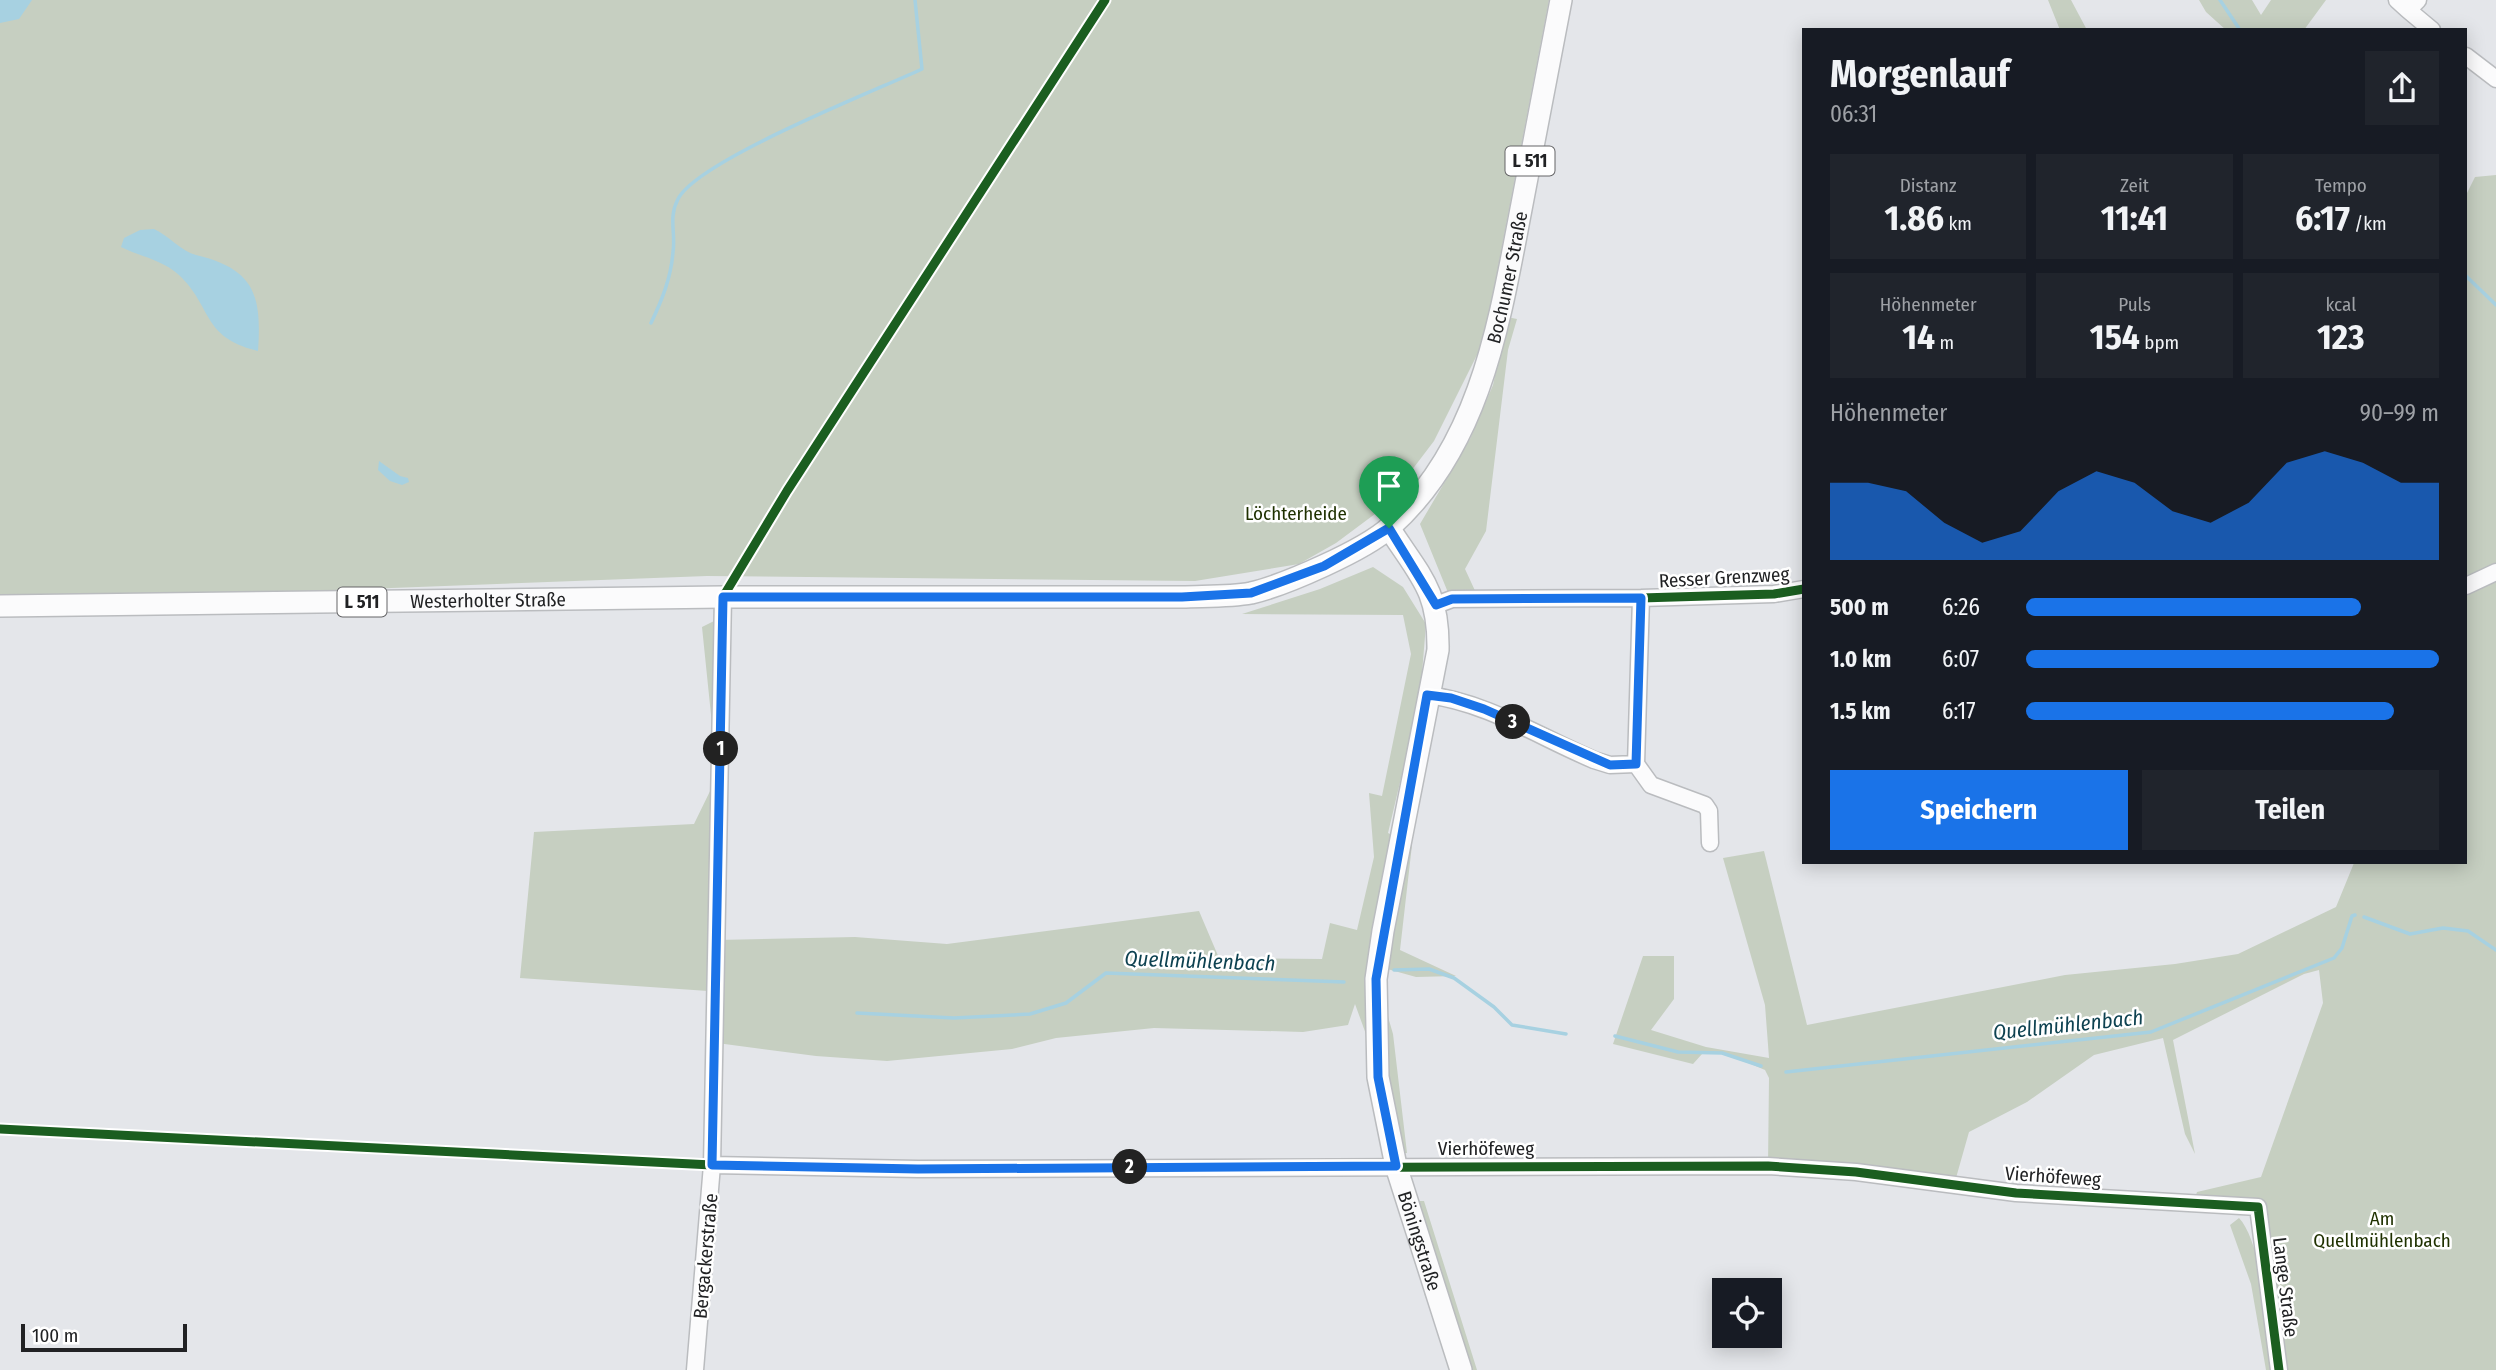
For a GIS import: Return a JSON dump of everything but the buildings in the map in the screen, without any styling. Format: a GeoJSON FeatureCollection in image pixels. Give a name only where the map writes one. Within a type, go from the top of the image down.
{"type":"FeatureCollection","features":[{"type":"Feature","properties":{"kind":"main road","name":"Bochumer Straße"},"geometry":{"type":"LineString","coordinates":[[1389,528],[1447,455],[1471,409],[1488,362],[1499,321],[1561,0]]}},
{"type":"Feature","properties":{"kind":"main road","name":"L 511"},"geometry":{"type":"LineString","coordinates":[[723,597],[1182,597],[1251,593],[1324,566],[1389,528]]}},
{"type":"Feature","properties":{"kind":"main road","name":"Böningstraße"},"geometry":{"type":"LineString","coordinates":[[1389,528],[1436,605],[1438,650],[1427,695],[1376,979],[1378,1077],[1396,1166],[1461,1370]]}},
{"type":"Feature","properties":{"kind":"main road","name":"Westerholter Straße"},"geometry":{"type":"LineString","coordinates":[[0,606],[723,597]]}},
{"type":"Feature","properties":{"kind":"street"},"geometry":{"type":"LineString","coordinates":[[2408,3],[2430,28]]}},
{"type":"Feature","properties":{"kind":"street"},"geometry":{"type":"LineString","coordinates":[[2467,57],[2496,79]]}},
{"type":"Feature","properties":{"kind":"street"},"geometry":{"type":"LineString","coordinates":[[2467,586],[2496,572]]}},
{"type":"Feature","properties":{"kind":"street","name":"Resser Grenzweg"},"geometry":{"type":"LineString","coordinates":[[1436,605],[1452,599],[1641,598],[1774,594],[1802,589]]}},
{"type":"Feature","properties":{"kind":"street","name":"Bergackerstraße"},"geometry":{"type":"LineString","coordinates":[[695,1370],[712,1165],[723,597]]}},
{"type":"Feature","properties":{"kind":"street"},"geometry":{"type":"LineString","coordinates":[[1641,598],[1636,764],[1651,785],[1705,805],[1709,811],[1710,843]]}},
{"type":"Feature","properties":{"kind":"street"},"geometry":{"type":"LineString","coordinates":[[1427,695],[1451,698],[1484,709],[1610,765],[1636,764]]}},
{"type":"Feature","properties":{"kind":"street","name":"Vierhöfeweg"},"geometry":{"type":"LineString","coordinates":[[712,1165],[918,1169],[1768,1167],[1856,1172],[2016,1193],[2258,1208]]}},
{"type":"Feature","properties":{"kind":"street","name":"Lange Straße"},"geometry":{"type":"LineString","coordinates":[[2258,1208],[2279,1370]]}},
{"type":"Feature","properties":{"kind":"green space","name":"Löchterheide"},"geometry":{"type":"Polygon","coordinates":[[[0,0],[1549,0],[1484,341],[1434,441],[1383,508],[1336,543],[1299,564],[1195,581],[707,576],[0,603],[0,0]]]}},
{"type":"Feature","properties":{"kind":"green space"},"geometry":{"type":"Polygon","coordinates":[[[2048,0],[2071,0],[2086,28],[2059,28],[2048,0]]]}},
{"type":"Feature","properties":{"kind":"green space"},"geometry":{"type":"Polygon","coordinates":[[[2199,0],[2252,0],[2261,15],[2271,0],[2326,0],[2305,28],[2224,28],[2206,12],[2199,0]]]}},
{"type":"Feature","properties":{"kind":"green space","name":"Am Quellmühlenbach"},"geometry":{"type":"Polygon","coordinates":[[[2496,175],[2496,1370],[2285,1370],[2264,1210],[2267,1203],[2258,1207],[2193,1203],[2197,1192],[2261,1177],[2323,1003],[2319,970],[2304,974],[2173,1040],[2195,1154],[2185,1134],[2163,1038],[2094,1055],[2027,1102],[1969,1132],[1954,1185],[1768,1166],[1769,1078],[1765,1070],[1727,1054],[1702,1054],[1693,1064],[1613,1044],[1643,956],[1674,956],[1674,999],[1651,1030],[1706,1047],[1769,1058],[1765,1005],[1723,858],[1764,851],[1807,1025],[2065,975],[2175,964],[2238,954],[2336,907],[2354,864],[2467,864],[2467,193],[2475,177],[2496,175]]]}},
{"type":"Feature","properties":{"kind":"green space"},"geometry":{"type":"Polygon","coordinates":[[[1507,317],[1517,319],[1508,350],[1486,531],[1465,569],[1477,595],[1449,595],[1420,524],[1470,439],[1493,385],[1507,317]]]}},
{"type":"Feature","properties":{"kind":"green space"},"geometry":{"type":"Polygon","coordinates":[[[1373,567],[1403,587],[1426,624],[1420,698],[1388,833],[1412,845],[1400,950],[1456,976],[1416,977],[1373,965],[1393,1034],[1407,1153],[1384,1154],[1367,1037],[1355,1004],[1348,1025],[1303,1032],[1154,1028],[1056,1038],[1012,1049],[887,1061],[816,1056],[717,1043],[717,940],[855,937],[947,944],[1199,911],[1219,958],[1322,959],[1330,923],[1357,930],[1374,857],[1369,793],[1382,796],[1411,654],[1403,615],[1242,614],[1320,589],[1373,567]]]}},
{"type":"Feature","properties":{"kind":"green space"},"geometry":{"type":"Polygon","coordinates":[[[722,617],[708,991],[520,978],[534,832],[694,824],[713,785],[714,744],[702,627],[722,617]]]}},
{"type":"Feature","properties":{"kind":"green space"},"geometry":{"type":"Polygon","coordinates":[[[1402,1201],[1424,1201],[1477,1370],[1452,1370],[1441,1331],[1425,1296],[1402,1201]]]}},
{"type":"Feature","properties":{"kind":"green space"},"geometry":{"type":"Polygon","coordinates":[[[2239,1218],[2254,1247],[2259,1267],[2276,1370],[2266,1370],[2251,1284],[2230,1225],[2239,1218]]]}},
{"type":"Feature","properties":{"kind":"water"},"geometry":{"type":"Polygon","coordinates":[[[0,0],[32,0],[19,19],[0,23],[0,0]]]}},
{"type":"Feature","properties":{"kind":"water"},"geometry":{"type":"Polygon","coordinates":[[[154,229],[186,251],[231,268],[242,276],[255,299],[259,331],[258,351],[226,338],[179,275],[158,262],[121,247],[124,238],[140,230],[154,229]]]}},
{"type":"Feature","properties":{"kind":"water"},"geometry":{"type":"Polygon","coordinates":[[[379,461],[400,476],[408,478],[409,482],[402,485],[390,481],[378,470],[379,461]]]}},
{"type":"Feature","properties":{"kind":"waterway"},"geometry":{"type":"LineString","coordinates":[[651,323],[670,271],[674,245],[673,213],[678,199],[692,183],[718,165],[790,128],[922,69],[915,0]]}},
{"type":"Feature","properties":{"kind":"waterway"},"geometry":{"type":"LineString","coordinates":[[2220,0],[2239,28]]}},
{"type":"Feature","properties":{"kind":"waterway"},"geometry":{"type":"LineString","coordinates":[[2467,277],[2496,305]]}},
{"type":"Feature","properties":{"kind":"waterway","name":"Quellmühlenbach"},"geometry":{"type":"LineString","coordinates":[[1786,1072],[2151,1032],[2334,958],[2342,948],[2352,916],[2355,915]]}},
{"type":"Feature","properties":{"kind":"waterway","name":"Quellmühlenbach"},"geometry":{"type":"LineString","coordinates":[[2364,917],[2410,934],[2443,928],[2468,931],[2496,950]]}},
{"type":"Feature","properties":{"kind":"waterway","name":"Quellmühlenbach"},"geometry":{"type":"LineString","coordinates":[[1394,970],[1429,969],[1454,978],[1494,1007],[1512,1025],[1566,1034]]}},
{"type":"Feature","properties":{"kind":"waterway","name":"Quellmühlenbach"},"geometry":{"type":"LineString","coordinates":[[857,1013],[954,1018],[1030,1014],[1066,1003],[1106,973],[1344,982]]}},
{"type":"Feature","properties":{"kind":"waterway","name":"Quellmühlenbach"},"geometry":{"type":"LineString","coordinates":[[1615,1036],[1678,1052],[1722,1053],[1761,1066]]}},
{"type":"Feature","properties":{"kind":"cycle path"},"geometry":{"type":"LineString","coordinates":[[1105,0],[787,491],[723,597],[1182,597],[1251,593],[1324,566],[1389,528],[1436,605],[1452,599],[1641,598],[1774,594],[1802,589]]}},
{"type":"Feature","properties":{"kind":"cycle path"},"geometry":{"type":"LineString","coordinates":[[0,1129],[712,1165],[918,1169],[1768,1166],[1856,1172],[2016,1193],[2258,1207],[2279,1370]]}},
{"type":"Feature","properties":{"kind":"route"},"geometry":{"type":"LineString","coordinates":[[1389,528],[1436,605],[1452,599],[1589,596],[1641,598],[1636,764],[1610,765],[1594,760],[1484,709],[1451,698],[1427,695],[1382,931],[1376,979],[1378,1077],[1396,1166],[918,1169],[712,1165],[723,597],[1182,597],[1251,593],[1324,566],[1389,528]]}}]}
